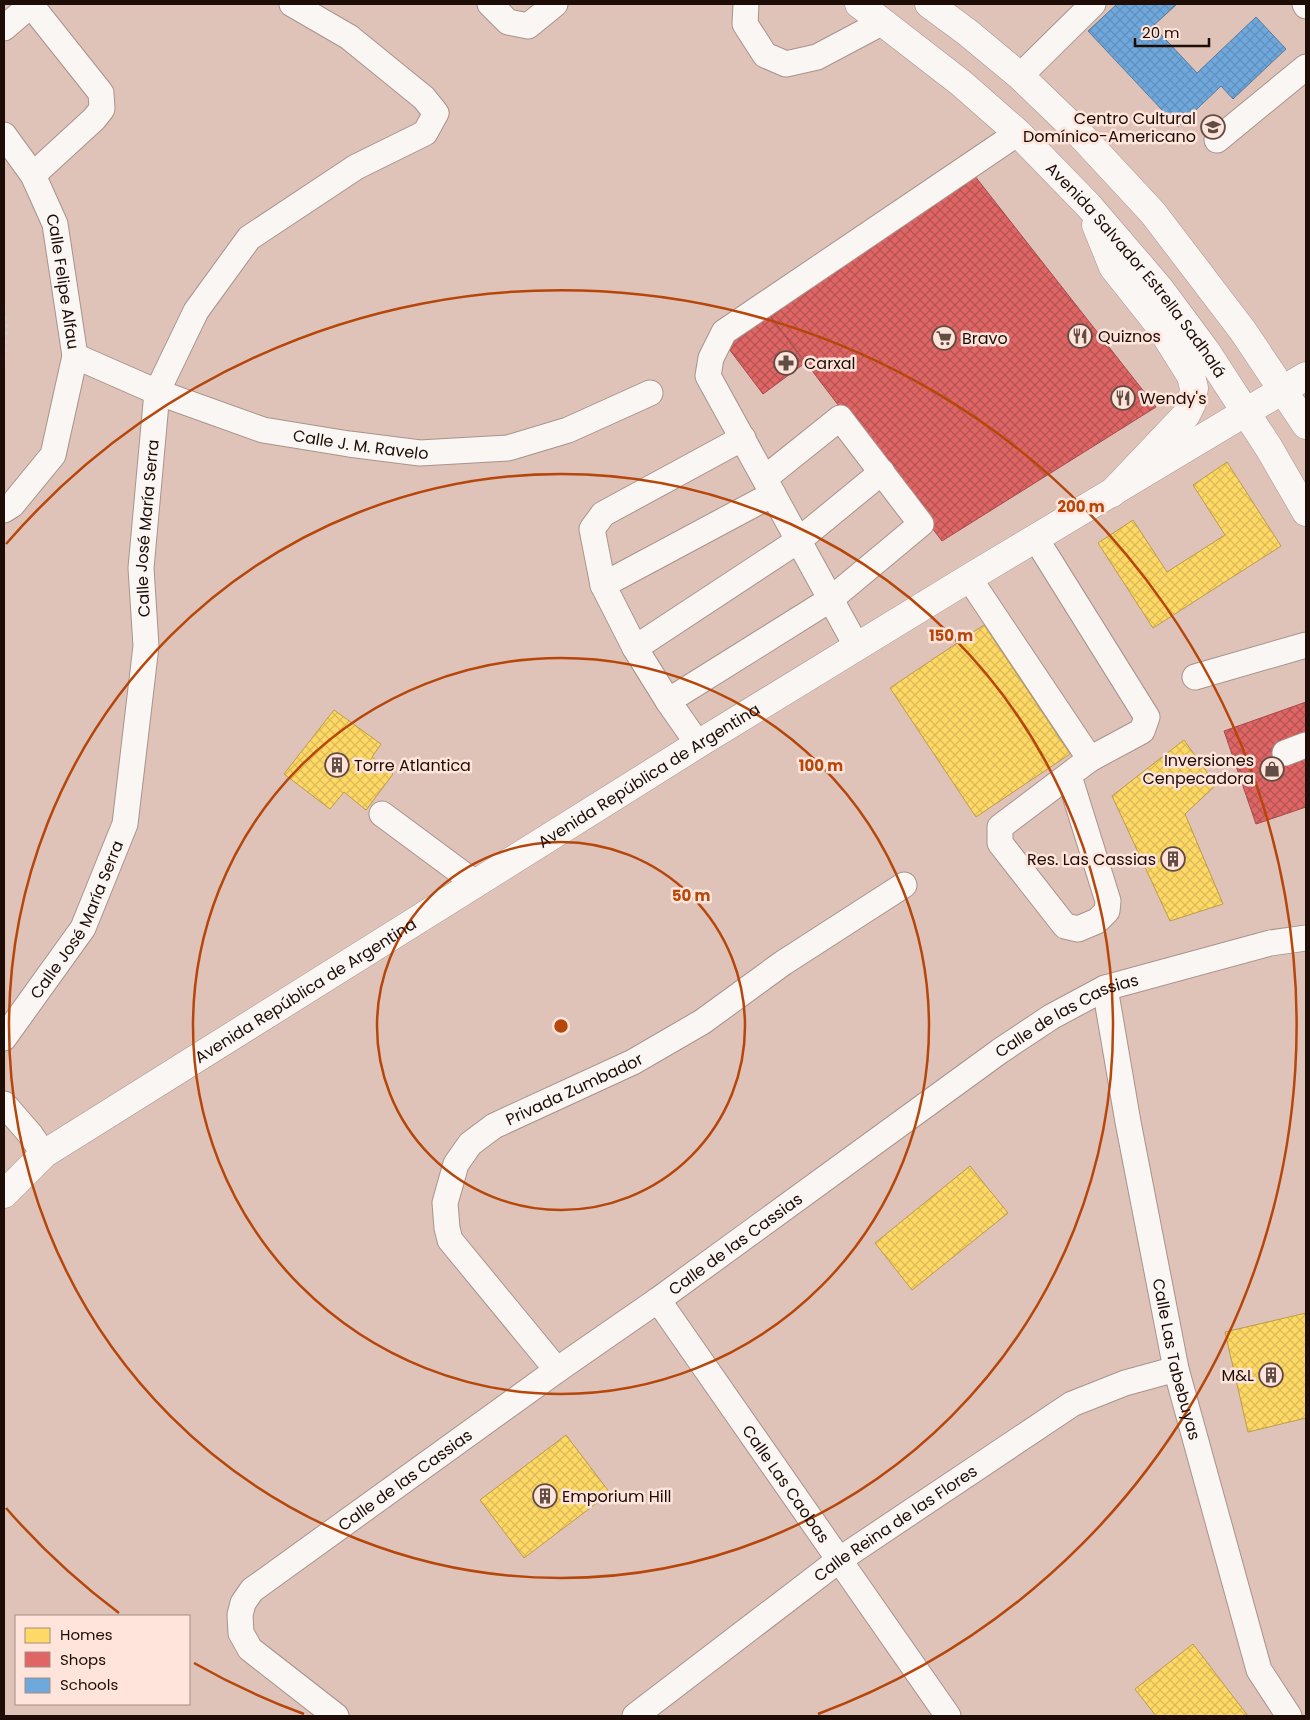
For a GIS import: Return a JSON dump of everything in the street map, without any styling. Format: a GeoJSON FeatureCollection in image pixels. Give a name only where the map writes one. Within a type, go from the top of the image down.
{"type":"FeatureCollection","features":[{"type":"Feature","properties":{"kind":"main road","name":"Avenida Salvador Estrella Sadhalá"},"geometry":{"type":"LineString","coordinates":[[858,4],[961,84],[1018,133],[1088,205],[1160,289],[1206,351],[1269,448],[1306,512]]}},
{"type":"Feature","properties":{"kind":"main road"},"geometry":{"type":"LineString","coordinates":[[929,4],[967,32],[1020,76],[1076,130],[1153,213],[1242,331],[1295,383],[1306,425]]}},
{"type":"Feature","properties":{"kind":"main road"},"geometry":{"type":"LineString","coordinates":[[1088,205],[1112,267],[1159,325],[1190,376],[1194,388],[1192,403],[1186,416],[1112,493]]}},
{"type":"Feature","properties":{"kind":"main road","name":"Avenida República de Argentina"},"geometry":{"type":"LineString","coordinates":[[4,1194],[44,1154],[475,883],[968,578],[1295,383]]}},
{"type":"Feature","properties":{"kind":"street"},"geometry":{"type":"LineString","coordinates":[[4,28],[32,4],[101,93],[102,109],[94,119],[33,175]]}},
{"type":"Feature","properties":{"kind":"street","name":"Calle José María Serra"},"geometry":{"type":"LineString","coordinates":[[4,1038],[83,928],[125,824],[146,646],[142,568],[157,392],[196,312],[249,238],[356,167],[425,133],[436,113],[424,98],[348,38],[292,4]]}},
{"type":"Feature","properties":{"kind":"street"},"geometry":{"type":"LineString","coordinates":[[490,4],[508,22],[528,26],[555,4]]}},
{"type":"Feature","properties":{"kind":"street"},"geometry":{"type":"LineString","coordinates":[[746,4],[745,24],[765,55],[786,64],[817,57],[883,22]]}},
{"type":"Feature","properties":{"kind":"street"},"geometry":{"type":"LineString","coordinates":[[1020,76],[1094,4]]}},
{"type":"Feature","properties":{"kind":"street"},"geometry":{"type":"LineString","coordinates":[[1217,140],[1306,67]]}},
{"type":"Feature","properties":{"kind":"street"},"geometry":{"type":"LineString","coordinates":[[857,647],[708,376],[710,358],[724,332],[1018,133]]}},
{"type":"Feature","properties":{"kind":"street","name":"Calle Felipe Alfau"},"geometry":{"type":"LineString","coordinates":[[4,135],[33,175],[55,224],[75,356],[53,455],[12,505],[4,510]]}},
{"type":"Feature","properties":{"kind":"street","name":"Calle J. M. Ravelo"},"geometry":{"type":"LineString","coordinates":[[75,356],[157,392],[263,430],[420,453],[508,448],[568,430],[650,393]]}},
{"type":"Feature","properties":{"kind":"street"},"geometry":{"type":"LineString","coordinates":[[603,585],[769,486],[840,418],[921,524],[831,599],[668,701]]}},
{"type":"Feature","properties":{"kind":"street"},"geometry":{"type":"LineString","coordinates":[[698,744],[635,648],[603,585],[592,529],[604,514],[743,438]]}},
{"type":"Feature","properties":{"kind":"street"},"geometry":{"type":"LineString","coordinates":[[635,648],[799,540],[882,472]]}},
{"type":"Feature","properties":{"kind":"street"},"geometry":{"type":"LineString","coordinates":[[1036,539],[1146,717],[1142,731],[1090,759],[1000,827],[1000,843],[1066,926],[1078,929],[1097,921],[1107,911],[1108,900],[1069,776]]}},
{"type":"Feature","properties":{"kind":"street"},"geometry":{"type":"LineString","coordinates":[[968,578],[1090,759]]}},
{"type":"Feature","properties":{"kind":"street"},"geometry":{"type":"LineString","coordinates":[[1195,678],[1306,645]]}},
{"type":"Feature","properties":{"kind":"street"},"geometry":{"type":"LineString","coordinates":[[382,814],[475,883]]}},
{"type":"Feature","properties":{"kind":"street","name":"Privada Zumbador"},"geometry":{"type":"LineString","coordinates":[[556,1370],[450,1240],[446,1228],[445,1203],[456,1164],[470,1144],[494,1126],[633,1062],[702,1022],[783,962],[904,884]]}},
{"type":"Feature","properties":{"kind":"street","name":"Calle de las Cassias"},"geometry":{"type":"LineString","coordinates":[[336,1716],[250,1649],[241,1633],[240,1615],[244,1603],[252,1590],[556,1370],[658,1300],[1000,1050],[1051,1017],[1105,988],[1270,943],[1306,938]]}},
{"type":"Feature","properties":{"kind":"street","name":"Calle Las Tabebuyas"},"geometry":{"type":"LineString","coordinates":[[1105,988],[1128,1122],[1176,1369],[1259,1670],[1289,1716]]}},
{"type":"Feature","properties":{"kind":"street"},"geometry":{"type":"LineString","coordinates":[[4,1104],[30,1134],[44,1154]]}},
{"type":"Feature","properties":{"kind":"street","name":"Calle Las Caobas"},"geometry":{"type":"LineString","coordinates":[[658,1300],[948,1716]]}},
{"type":"Feature","properties":{"kind":"street","name":"Calle Reina de las Flores"},"geometry":{"type":"LineString","coordinates":[[636,1716],[839,1560],[1072,1404],[1125,1383],[1176,1369]]}},
{"type":"Feature","properties":{"kind":"path"},"geometry":{"type":"LineString","coordinates":[[4,308],[7,326],[4,366]]}},
{"type":"Feature","properties":{"kind":"building: Homes"},"geometry":{"type":"Polygon","coordinates":[[[1227,462],[1281,546],[1153,628],[1098,543],[1133,520],[1167,572],[1225,535],[1193,485],[1227,462]]]}},
{"type":"Feature","properties":{"kind":"building: Homes"},"geometry":{"type":"Polygon","coordinates":[[[984,625],[1070,754],[976,817],[890,688],[984,625]]]}},
{"type":"Feature","properties":{"kind":"building: Homes","name":"Torre Atlantica"},"geometry":{"type":"Polygon","coordinates":[[[334,710],[381,744],[372,757],[393,774],[366,810],[344,792],[330,809],[284,774],[334,710]]]}},
{"type":"Feature","properties":{"kind":"building: Homes","name":"Res. Las Cassias"},"geometry":{"type":"Polygon","coordinates":[[[1184,740],[1216,785],[1185,814],[1223,904],[1170,921],[1112,796],[1184,740]]]}},
{"type":"Feature","properties":{"kind":"building: Homes"},"geometry":{"type":"Polygon","coordinates":[[[970,1166],[1008,1213],[912,1290],[875,1243],[970,1166]]]}},
{"type":"Feature","properties":{"kind":"building: Homes","name":"M&L"},"geometry":{"type":"Polygon","coordinates":[[[1306,1313],[1306,1418],[1248,1432],[1225,1332],[1306,1313]]]}},
{"type":"Feature","properties":{"kind":"building: Homes","name":"Emporium Hill"},"geometry":{"type":"Polygon","coordinates":[[[566,1435],[610,1493],[524,1558],[480,1500],[566,1435]]]}},
{"type":"Feature","properties":{"kind":"building: Homes"},"geometry":{"type":"Polygon","coordinates":[[[1193,1644],[1248,1716],[1156,1716],[1135,1689],[1193,1644]]]}},
{"type":"Feature","properties":{"kind":"building: Shops","name":"Bravo"},"geometry":{"type":"Polygon","coordinates":[[[974,175],[1156,407],[942,541],[768,313],[974,175]]]}},
{"type":"Feature","properties":{"kind":"building: Shops"},"geometry":{"type":"Polygon","coordinates":[[[768,313],[805,363],[763,394],[726,345],[768,313]]]}},
{"type":"Feature","properties":{"kind":"building: Shops","name":"Inversiones Cenpecadora"},"geometry":{"type":"Polygon","coordinates":[[[1306,702],[1306,807],[1256,824],[1224,731],[1306,702]]]}},
{"type":"Feature","properties":{"kind":"building: Schools","name":"Centro Cultural Domínico-Americano"},"geometry":{"type":"Polygon","coordinates":[[[1117,4],[1177,4],[1153,26],[1197,73],[1256,17],[1286,49],[1233,99],[1221,86],[1178,127],[1088,31],[1117,4]]]}},
{"type":"Feature","properties":{"kind":"place","name":"Centro Cultural Domínico-Americano"},"geometry":{"type":"Point","coordinates":[1213,127]}},
{"type":"Feature","properties":{"kind":"place","name":"Quiznos"},"geometry":{"type":"Point","coordinates":[1080,336]}},
{"type":"Feature","properties":{"kind":"place","name":"Bravo"},"geometry":{"type":"Point","coordinates":[944,338]}},
{"type":"Feature","properties":{"kind":"place","name":"Carxal"},"geometry":{"type":"Point","coordinates":[786,363]}},
{"type":"Feature","properties":{"kind":"place","name":"Wendy's"},"geometry":{"type":"Point","coordinates":[1123,398]}},
{"type":"Feature","properties":{"kind":"place","name":"Torre Atlantica"},"geometry":{"type":"Point","coordinates":[337,765]}},
{"type":"Feature","properties":{"kind":"place","name":"Inversiones Cenpecadora"},"geometry":{"type":"Point","coordinates":[1272,769]}},
{"type":"Feature","properties":{"kind":"place","name":"Res. Las Cassias"},"geometry":{"type":"Point","coordinates":[1173,859]}},
{"type":"Feature","properties":{"kind":"place","name":"M&L"},"geometry":{"type":"Point","coordinates":[1271,1375]}},
{"type":"Feature","properties":{"kind":"place","name":"Emporium Hill"},"geometry":{"type":"Point","coordinates":[545,1496]}}]}
